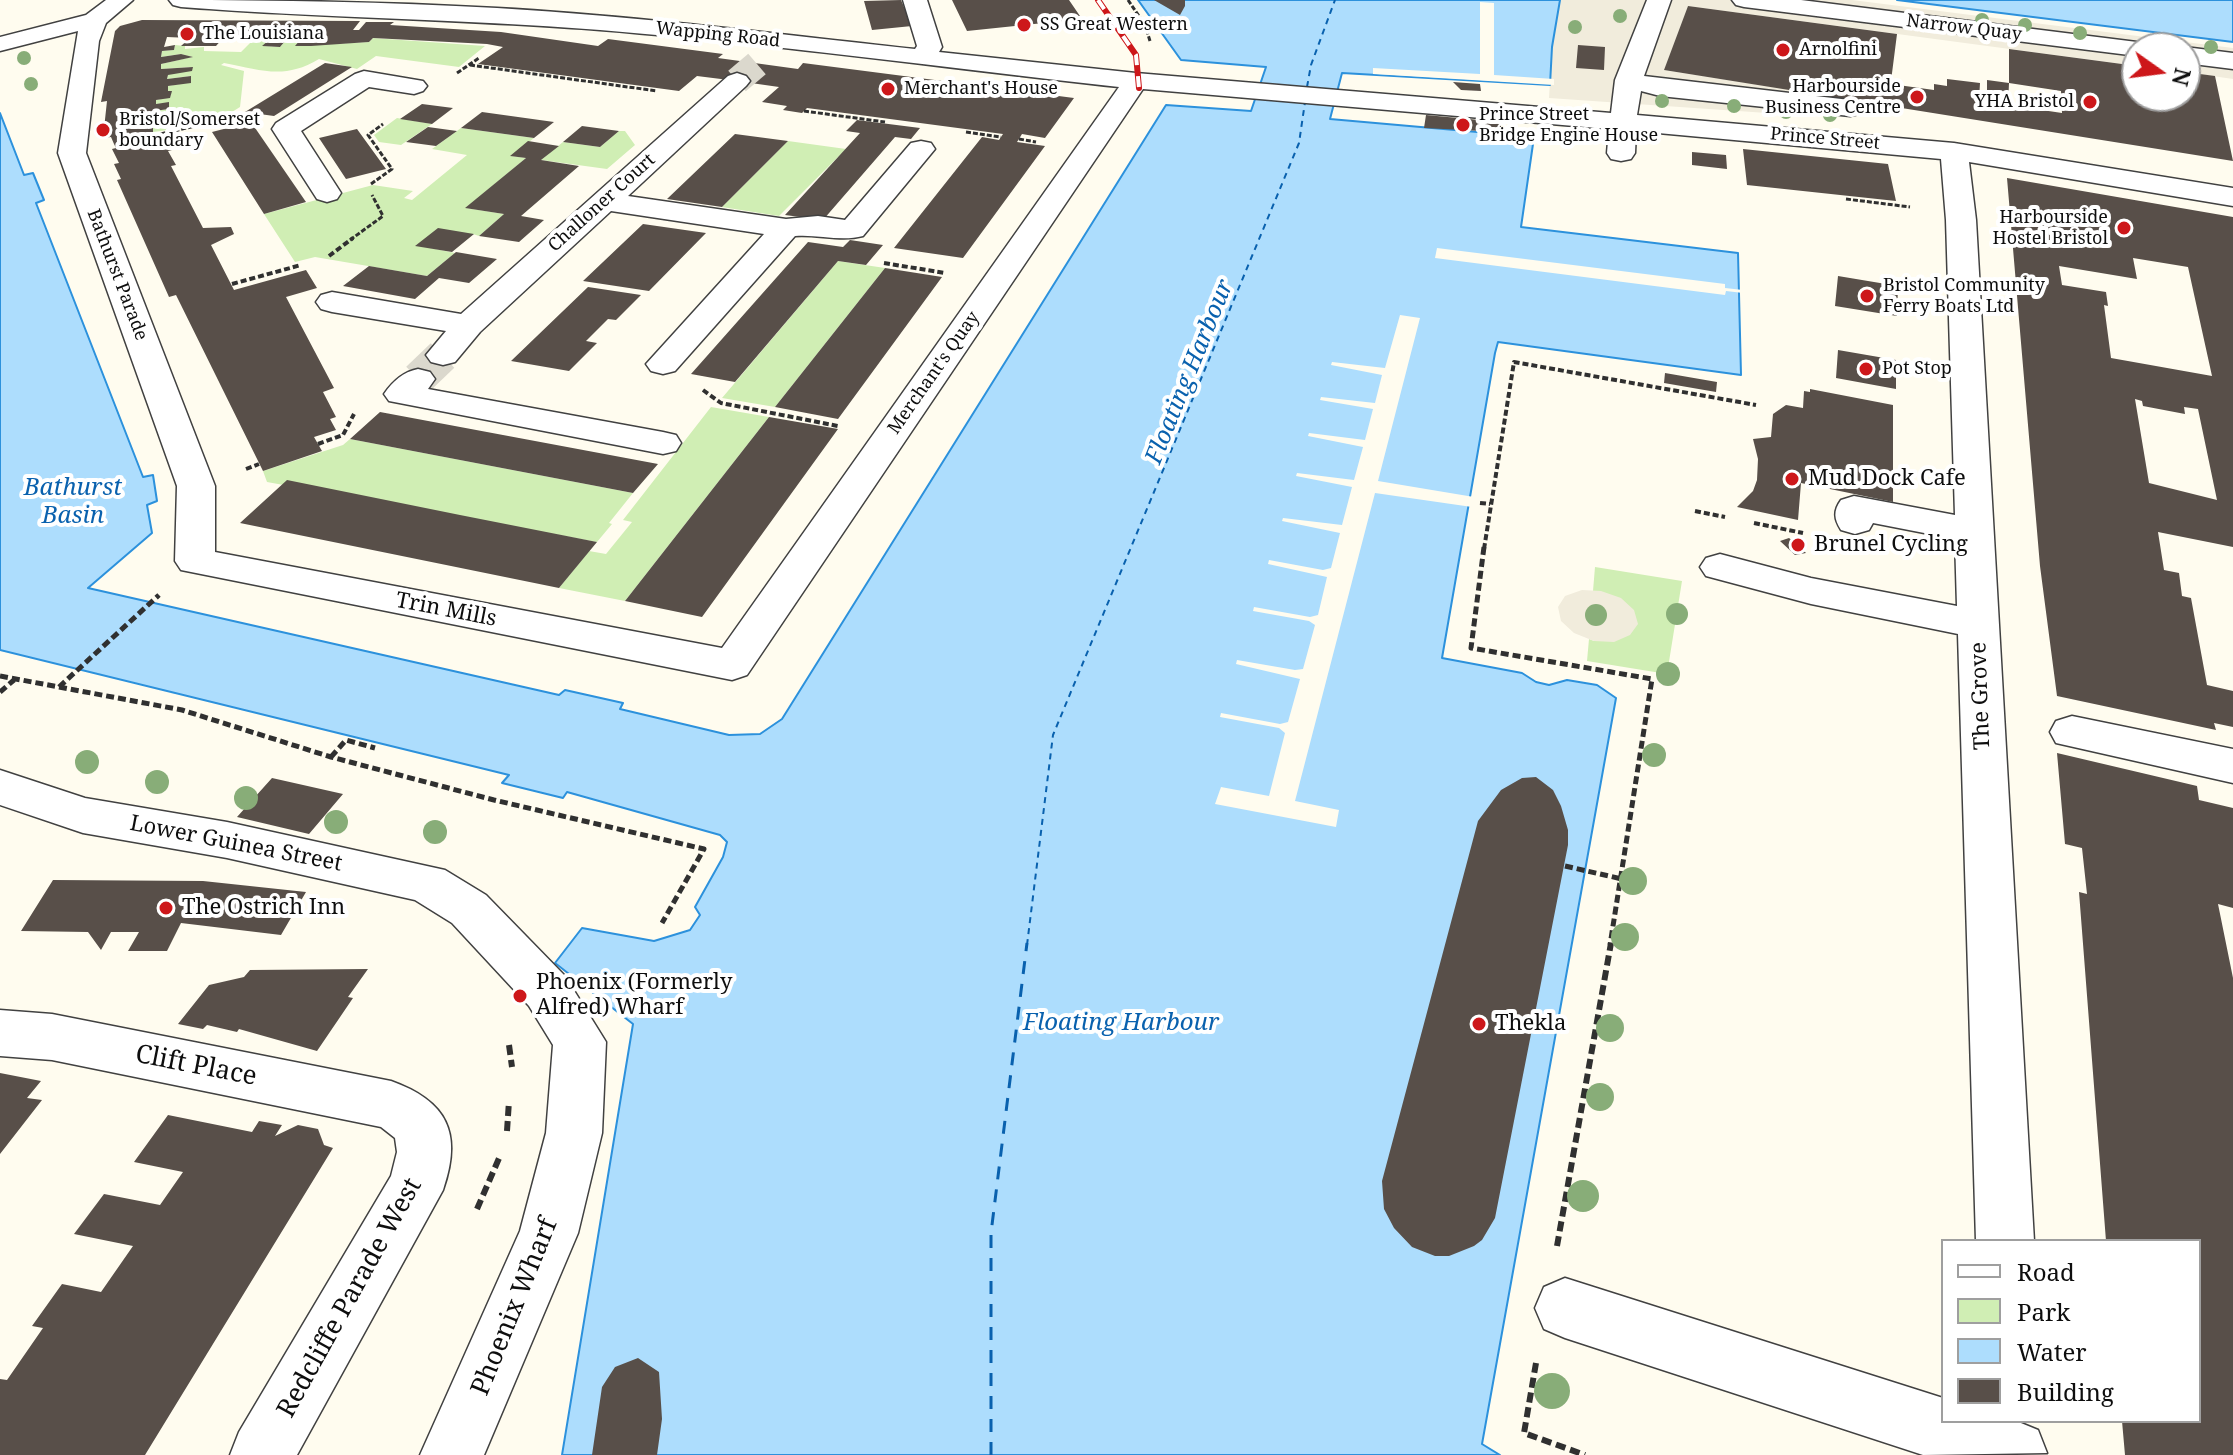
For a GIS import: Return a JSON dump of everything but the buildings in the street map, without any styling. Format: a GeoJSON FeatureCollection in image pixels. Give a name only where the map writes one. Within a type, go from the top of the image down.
{"type":"FeatureCollection","features":[{"type":"Feature","properties":{"kind":"street"},"geometry":{"type":"LineString","coordinates":[[10,42],[121,0]]}},
{"type":"Feature","properties":{"kind":"street","name":"Wapping Road"},"geometry":{"type":"LineString","coordinates":[[181,0],[310,10],[504,7],[604,23],[921,58],[1136,81],[1414,105]]}},
{"type":"Feature","properties":{"kind":"street"},"geometry":{"type":"LineString","coordinates":[[604,23],[633,0]]}},
{"type":"Feature","properties":{"kind":"street"},"geometry":{"type":"LineString","coordinates":[[915,0],[930,47],[921,58]]}},
{"type":"Feature","properties":{"kind":"street"},"geometry":{"type":"LineString","coordinates":[[1621,153],[1628,80],[1659,0]]}},
{"type":"Feature","properties":{"kind":"street","name":"Narrow Quay"},"geometry":{"type":"LineString","coordinates":[[1744,0],[2121,47]]}},
{"type":"Feature","properties":{"kind":"street"},"geometry":{"type":"LineString","coordinates":[[0,20],[47,8],[95,10]]}},
{"type":"Feature","properties":{"kind":"street","name":"Bathurst Parade"},"geometry":{"type":"LineString","coordinates":[[95,10],[87,41],[72,153],[196,486],[194,526]]}},
{"type":"Feature","properties":{"kind":"street","name":"Challoner Court"},"geometry":{"type":"LineString","coordinates":[[663,443],[401,394],[431,367],[468,325],[781,42]]}},
{"type":"Feature","properties":{"kind":"street"},"geometry":{"type":"LineString","coordinates":[[2201,57],[2233,61]]}},
{"type":"Feature","properties":{"kind":"street"},"geometry":{"type":"LineString","coordinates":[[327,193],[286,129],[364,79],[427,88]]}},
{"type":"Feature","properties":{"kind":"street"},"geometry":{"type":"LineString","coordinates":[[1628,80],[1660,88],[1850,108]]}},
{"type":"Feature","properties":{"kind":"street","name":"Merchant's Quay"},"geometry":{"type":"LineString","coordinates":[[732,665],[1136,81]]}},
{"type":"Feature","properties":{"kind":"street","name":"Prince Street"},"geometry":{"type":"LineString","coordinates":[[1414,105],[1954,151],[2233,197]]}},
{"type":"Feature","properties":{"kind":"street"},"geometry":{"type":"LineString","coordinates":[[605,201],[786,228],[818,225],[852,230],[921,149]]}},
{"type":"Feature","properties":{"kind":"street","name":"The Grove"},"geometry":{"type":"LineString","coordinates":[[1954,151],[1961,220],[2005,1239]]}},
{"type":"Feature","properties":{"kind":"street"},"geometry":{"type":"LineString","coordinates":[[663,364],[786,228]]}},
{"type":"Feature","properties":{"kind":"street"},"geometry":{"type":"LineString","coordinates":[[332,302],[468,325]]}},
{"type":"Feature","properties":{"kind":"street"},"geometry":{"type":"LineString","coordinates":[[1855,519],[1854,508],[1974,531]]}},
{"type":"Feature","properties":{"kind":"street","name":"Trin Mills"},"geometry":{"type":"LineString","coordinates":[[194,526],[195,561],[732,665]]}},
{"type":"Feature","properties":{"kind":"street"},"geometry":{"type":"LineString","coordinates":[[1720,567],[1811,591],[1978,624]]}},
{"type":"Feature","properties":{"kind":"street"},"geometry":{"type":"LineString","coordinates":[[2072,732],[2233,766]]}},
{"type":"Feature","properties":{"kind":"street","name":"Lower Guinea Street"},"geometry":{"type":"LineString","coordinates":[[0,787],[83,815],[227,840],[428,884],[469,909]]}},
{"type":"Feature","properties":{"kind":"street","name":"Phoenix Wharf"},"geometry":{"type":"LineString","coordinates":[[452,1455],[549,1233],[574,1133],[580,1042],[547,991],[469,909]]}},
{"type":"Feature","properties":{"kind":"street","name":"Clift Place"},"geometry":{"type":"LineString","coordinates":[[0,1033],[52,1037],[391,1105]]}},
{"type":"Feature","properties":{"kind":"street","name":"Redcliffe Parade West"},"geometry":{"type":"LineString","coordinates":[[262,1455],[390,1237],[421,1172],[423,1134],[414,1118],[391,1105]]}},
{"type":"Feature","properties":{"kind":"street"},"geometry":{"type":"LineString","coordinates":[[1560,1281],[1941,1417]]}},
{"type":"Feature","properties":{"kind":"street"},"geometry":{"type":"LineString","coordinates":[[1959,1423],[2015,1443]]}},
{"type":"Feature","properties":{"kind":"path"},"geometry":{"type":"LineString","coordinates":[[1128,0],[1145,25],[1152,50]]}},
{"type":"Feature","properties":{"kind":"path"},"geometry":{"type":"LineString","coordinates":[[470,65],[737,81]]}},
{"type":"Feature","properties":{"kind":"path"},"geometry":{"type":"LineString","coordinates":[[147,137],[238,114],[297,123]]}},
{"type":"Feature","properties":{"kind":"path"},"geometry":{"type":"LineString","coordinates":[[852,230],[855,237],[890,243],[875,262],[998,281]]}},
{"type":"Feature","properties":{"kind":"path"},"geometry":{"type":"LineString","coordinates":[[1560,1281],[1652,679],[1471,648],[1490,504],[1514,362],[1756,405]]}},
{"type":"Feature","properties":{"kind":"path"},"geometry":{"type":"LineString","coordinates":[[695,389],[706,391],[721,403],[890,436]]}},
{"type":"Feature","properties":{"kind":"path"},"geometry":{"type":"LineString","coordinates":[[1480,503],[1490,504]]}},
{"type":"Feature","properties":{"kind":"path"},"geometry":{"type":"LineString","coordinates":[[1753,522],[1812,534],[1813,507],[1855,519]]}},
{"type":"Feature","properties":{"kind":"path"},"geometry":{"type":"LineString","coordinates":[[1695,511],[1738,520]]}},
{"type":"Feature","properties":{"kind":"path"},"geometry":{"type":"LineString","coordinates":[[59,687],[156,597]]}},
{"type":"Feature","properties":{"kind":"path"},"geometry":{"type":"LineString","coordinates":[[0,676],[182,710],[331,757],[494,800],[704,849],[662,923]]}},
{"type":"Feature","properties":{"kind":"path"},"geometry":{"type":"LineString","coordinates":[[0,692],[15,679]]}},
{"type":"Feature","properties":{"kind":"path"},"geometry":{"type":"LineString","coordinates":[[331,757],[346,740],[375,748]]}},
{"type":"Feature","properties":{"kind":"path"},"geometry":{"type":"LineString","coordinates":[[1565,866],[1622,879]]}},
{"type":"Feature","properties":{"kind":"path"},"geometry":{"type":"LineString","coordinates":[[1537,1360],[1524,1433],[1585,1455]]}},
{"type":"Feature","properties":{"kind":"green space"},"geometry":{"type":"Polygon","coordinates":[[[373,38],[485,46],[459,67],[376,56],[357,69],[319,59],[295,69],[273,72],[224,63],[221,65],[244,71],[240,107],[209,121],[153,132],[153,124],[167,122],[167,115],[153,117],[154,111],[169,109],[169,103],[156,104],[156,100],[170,97],[168,86],[191,82],[191,76],[167,79],[168,75],[192,67],[161,69],[161,64],[192,57],[181,54],[161,57],[162,51],[174,50],[175,45],[185,46],[185,49],[204,47],[204,51],[241,52],[253,40],[269,40],[264,46],[280,47],[286,40],[300,40],[296,46],[369,42],[373,38]]]}},
{"type":"Feature","properties":{"kind":"green space"},"geometry":{"type":"Polygon","coordinates":[[[397,118],[432,124],[401,145],[379,142],[374,135],[397,118]]]}},
{"type":"Feature","properties":{"kind":"green space"},"geometry":{"type":"Polygon","coordinates":[[[461,128],[534,138],[511,156],[526,158],[466,208],[504,214],[479,236],[473,234],[416,245],[455,253],[427,276],[315,257],[295,262],[264,214],[373,185],[413,191],[404,198],[412,200],[467,155],[432,149],[461,128]]]}},
{"type":"Feature","properties":{"kind":"green space"},"geometry":{"type":"Polygon","coordinates":[[[619,131],[625,131],[635,145],[607,169],[541,160],[563,142],[600,147],[619,131]]]}},
{"type":"Feature","properties":{"kind":"green space"},"geometry":{"type":"Polygon","coordinates":[[[788,141],[846,149],[779,216],[722,207],[788,141]]]}},
{"type":"Feature","properties":{"kind":"green space"},"geometry":{"type":"Polygon","coordinates":[[[838,261],[885,268],[775,407],[722,398],[838,261]]]}},
{"type":"Feature","properties":{"kind":"green space"},"geometry":{"type":"Polygon","coordinates":[[[711,407],[769,417],[625,601],[559,588],[589,551],[606,554],[632,522],[623,520],[711,407]]]}},
{"type":"Feature","properties":{"kind":"green space"},"geometry":{"type":"Polygon","coordinates":[[[350,439],[633,493],[597,542],[267,482],[263,471],[343,445],[350,439]]]}},
{"type":"Feature","properties":{"kind":"green space"},"geometry":{"type":"Polygon","coordinates":[[[1595,567],[1682,581],[1667,674],[1587,661],[1589,639],[1594,641],[1601,591],[1593,591],[1595,567]]]}},
{"type":"Feature","properties":{"kind":"shaded area"},"geometry":{"type":"Polygon","coordinates":[[[1560,0],[1852,0],[2121,34],[2121,64],[1688,6],[1664,70],[1888,105],[1887,117],[1796,108],[1767,113],[1549,98],[1552,47],[1560,0]]]}},
{"type":"Feature","properties":{"kind":"shaded area"},"geometry":{"type":"Polygon","coordinates":[[[2201,44],[2233,48],[2233,79],[2201,74],[2201,44]]]}},
{"type":"Feature","properties":{"kind":"shaded area"},"geometry":{"type":"Polygon","coordinates":[[[1582,590],[1601,591],[1621,598],[1634,610],[1638,624],[1630,635],[1614,642],[1594,641],[1574,633],[1561,621],[1558,607],[1565,596],[1582,590]]]}},
{"type":"Feature","properties":{"kind":"water","name":"Floating Harbour"},"geometry":{"type":"Polygon","coordinates":[[[1138,0],[1560,0],[1552,47],[1550,85],[1342,73],[1330,119],[1534,137],[1521,227],[1738,253],[1741,375],[1498,342],[1495,353],[1442,658],[1522,673],[1536,682],[1549,685],[1567,680],[1597,685],[1616,698],[1482,1444],[1500,1455],[562,1455],[633,1024],[555,963],[582,928],[654,941],[690,930],[700,915],[695,907],[723,857],[727,842],[720,835],[567,792],[563,798],[502,783],[509,775],[0,650],[0,113],[24,175],[33,173],[44,200],[36,203],[143,477],[153,475],[157,501],[147,505],[152,533],[88,588],[559,695],[565,690],[623,703],[620,709],[729,735],[760,734],[782,719],[1166,105],[1251,111],[1266,67],[1181,60],[1138,0]]]}},
{"type":"Feature","properties":{"kind":"water"},"geometry":{"type":"Polygon","coordinates":[[[1897,0],[2233,0],[2233,42],[2201,38],[2201,32],[2153,32],[1897,0]]]}},
{"type":"Feature","properties":{"kind":"pier"},"geometry":{"type":"Polygon","coordinates":[[[1480,2],[1494,3],[1494,75],[1554,79],[1554,85],[1373,74],[1373,68],[1480,74],[1480,2]]]}},
{"type":"Feature","properties":{"kind":"pier"},"geometry":{"type":"Polygon","coordinates":[[[1437,248],[1725,284],[1725,288],[1743,290],[1743,293],[1726,291],[1725,295],[1435,258],[1437,248]]]}},
{"type":"Feature","properties":{"kind":"pier"},"geometry":{"type":"Polygon","coordinates":[[[1400,315],[1420,318],[1378,481],[1474,497],[1472,507],[1375,493],[1295,801],[1339,810],[1336,827],[1215,804],[1221,787],[1269,796],[1285,733],[1279,728],[1220,717],[1221,713],[1280,724],[1288,722],[1300,679],[1236,664],[1237,660],[1303,669],[1315,625],[1309,621],[1253,611],[1254,607],[1310,617],[1318,615],[1327,577],[1268,564],[1269,560],[1323,570],[1331,568],[1340,533],[1282,521],[1283,518],[1342,525],[1352,487],[1296,476],[1297,473],[1354,480],[1363,447],[1308,436],[1309,433],[1365,440],[1373,409],[1320,400],[1321,397],[1375,403],[1382,375],[1331,365],[1332,362],[1385,368],[1400,315]]]}},
{"type":"Feature","properties":{"kind":"ferry route"},"geometry":{"type":"LineString","coordinates":[[1307,87],[1311,65],[1335,0]]}},
{"type":"Feature","properties":{"kind":"ferry route"},"geometry":{"type":"LineString","coordinates":[[1027,945],[1053,735],[1299,143],[1305,102]]}},
{"type":"Feature","properties":{"kind":"ferry route"},"geometry":{"type":"LineString","coordinates":[[991,1455],[991,1233],[1027,943]]}},
{"type":"Feature","properties":{"kind":"tunnel"},"geometry":{"type":"LineString","coordinates":[[737,81],[757,64]]}},
{"type":"Feature","properties":{"kind":"tunnel"},"geometry":{"type":"LineString","coordinates":[[418,379],[443,355]]}},
{"type":"Feature","properties":{"kind":"railway"},"geometry":{"type":"LineString","coordinates":[[1098,0],[1136,55],[1139,88]]}},
{"type":"Feature","properties":{"kind":"place","name":"SS Great Western"},"geometry":{"type":"Point","coordinates":[1024,25]}},
{"type":"Feature","properties":{"kind":"place","name":"The Louisiana"},"geometry":{"type":"Point","coordinates":[187,34]}},
{"type":"Feature","properties":{"kind":"place","name":"Arnolfini"},"geometry":{"type":"Point","coordinates":[1783,50]}},
{"type":"Feature","properties":{"kind":"place","name":"Merchant's House"},"geometry":{"type":"Point","coordinates":[888,89]}},
{"type":"Feature","properties":{"kind":"place","name":"Harbourside Business Centre"},"geometry":{"type":"Point","coordinates":[1917,97]}},
{"type":"Feature","properties":{"kind":"place","name":"YHA Bristol"},"geometry":{"type":"Point","coordinates":[2090,102]}},
{"type":"Feature","properties":{"kind":"place","name":"Prince Street Bridge Engine House"},"geometry":{"type":"Point","coordinates":[1463,125]}},
{"type":"Feature","properties":{"kind":"place","name":"Bristol/Somerset boundary"},"geometry":{"type":"Point","coordinates":[103,130]}},
{"type":"Feature","properties":{"kind":"place","name":"Harbourside Hostel Bristol"},"geometry":{"type":"Point","coordinates":[2124,228]}},
{"type":"Feature","properties":{"kind":"place","name":"Bristol Community Ferry Boats Ltd"},"geometry":{"type":"Point","coordinates":[1867,296]}},
{"type":"Feature","properties":{"kind":"place","name":"Pot Stop"},"geometry":{"type":"Point","coordinates":[1866,369]}},
{"type":"Feature","properties":{"kind":"place","name":"Mud Dock Cafe"},"geometry":{"type":"Point","coordinates":[1792,479]}},
{"type":"Feature","properties":{"kind":"place","name":"Brunel Cycling"},"geometry":{"type":"Point","coordinates":[1798,545]}},
{"type":"Feature","properties":{"kind":"place","name":"The Ostrich Inn"},"geometry":{"type":"Point","coordinates":[166,908]}},
{"type":"Feature","properties":{"kind":"place","name":"Phoenix (Formerly Alfred) Wharf"},"geometry":{"type":"Point","coordinates":[520,996]}},
{"type":"Feature","properties":{"kind":"place","name":"Thekla"},"geometry":{"type":"Point","coordinates":[1479,1024]}},
{"type":"Feature","properties":{"kind":"water label","name":"Bathurst Basin"},"geometry":{"type":"Point","coordinates":[73,502]}}]}
